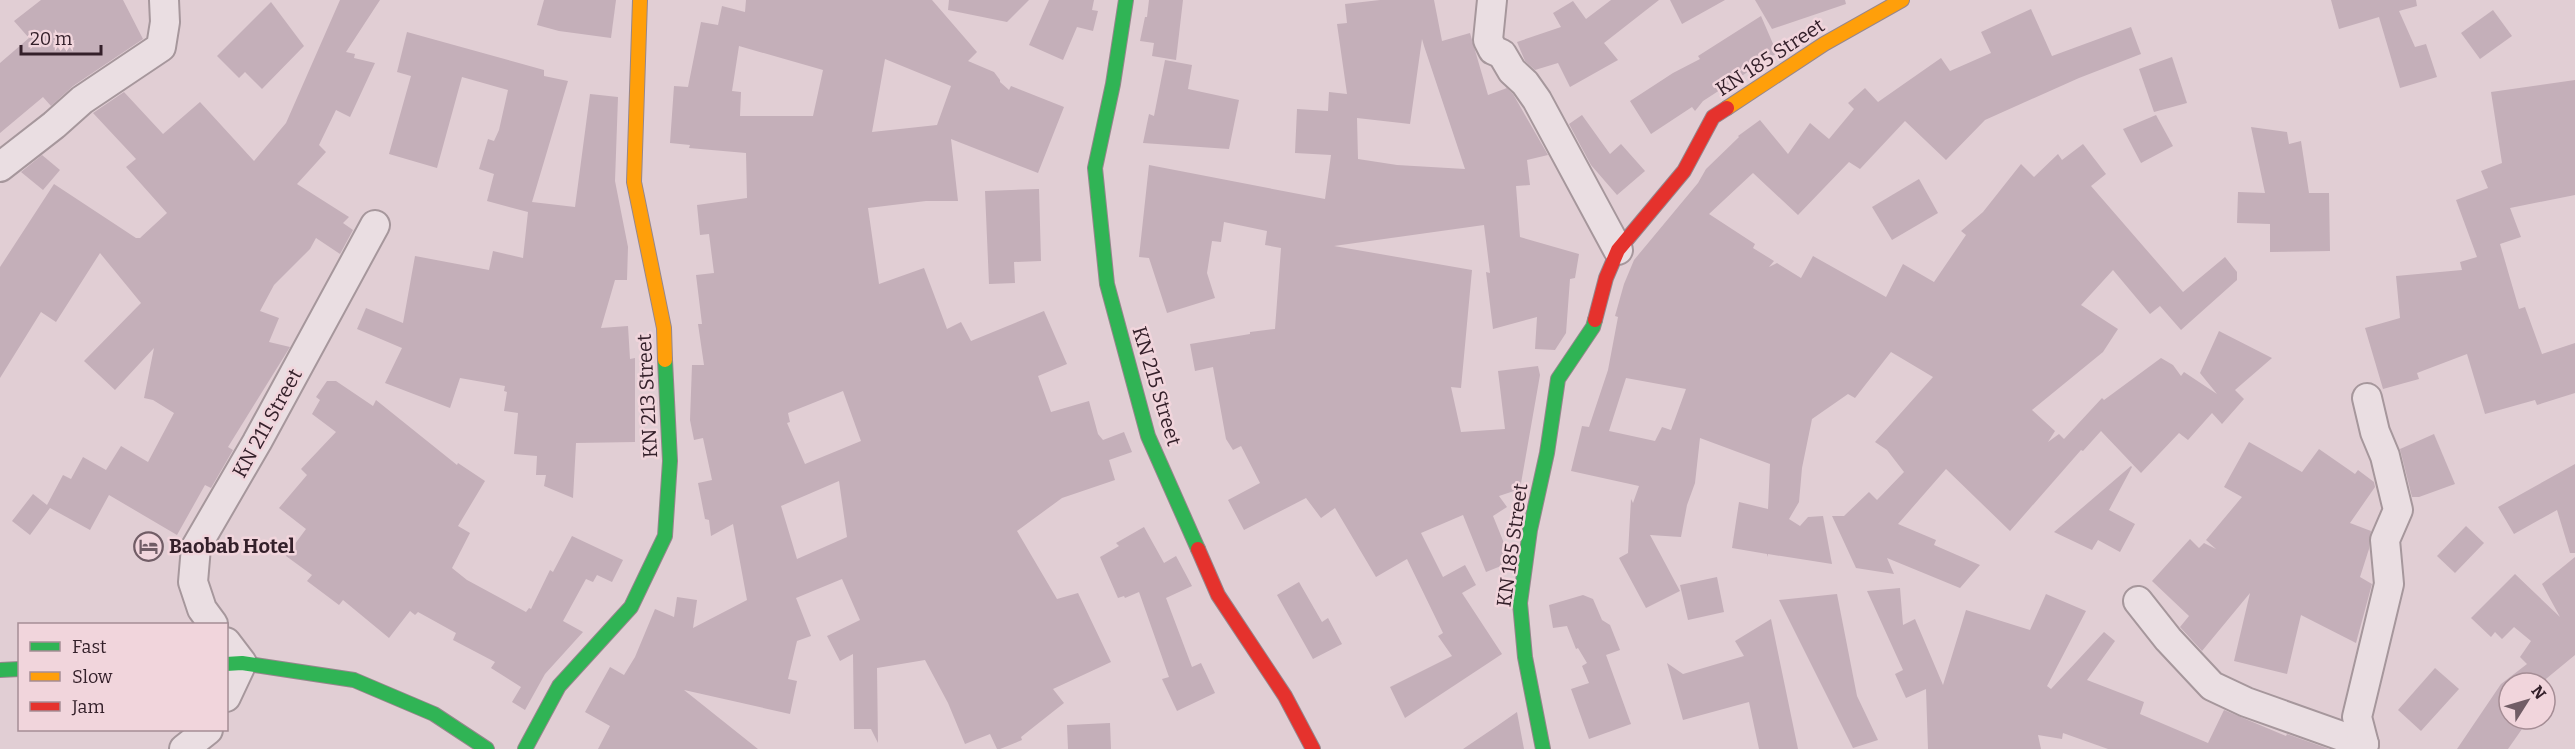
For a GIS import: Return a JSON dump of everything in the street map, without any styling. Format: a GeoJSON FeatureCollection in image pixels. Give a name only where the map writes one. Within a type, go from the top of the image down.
{"type":"FeatureCollection","features":[{"type":"Feature","properties":{"kind":"street"},"geometry":{"type":"LineString","coordinates":[[0,167],[82,100],[161,47],[165,22],[164,0]]}},
{"type":"Feature","properties":{"kind":"street","name":"KN 213 Street"},"geometry":{"type":"LineString","coordinates":[[525,749],[559,686],[631,607],[665,536],[670,461],[664,328],[634,182],[640,0]]}},
{"type":"Feature","properties":{"kind":"street","name":"KN 215 Street"},"geometry":{"type":"LineString","coordinates":[[1126,0],[1113,84],[1095,168],[1107,284],[1148,436],[1218,595],[1285,696],[1313,749]]}},
{"type":"Feature","properties":{"kind":"street"},"geometry":{"type":"LineString","coordinates":[[1492,0],[1488,40],[1493,50],[1502,54],[1512,71],[1525,83],[1537,100],[1618,250]]}},
{"type":"Feature","properties":{"kind":"street","name":"KN 185 Street"},"geometry":{"type":"LineString","coordinates":[[1542,749],[1525,657],[1520,603],[1530,530],[1547,453],[1558,379],[1593,327],[1606,279],[1618,250],[1684,171],[1713,117],[1824,44],[1902,0]]}},
{"type":"Feature","properties":{"kind":"street","name":"KN 211 Street"},"geometry":{"type":"LineString","coordinates":[[212,623],[202,609],[193,582],[196,547],[257,442],[375,225]]}},
{"type":"Feature","properties":{"kind":"street"},"geometry":{"type":"LineString","coordinates":[[2366,747],[2357,717],[2389,584],[2385,540],[2398,510],[2385,456],[2375,432],[2367,398]]}},
{"type":"Feature","properties":{"kind":"street"},"geometry":{"type":"LineString","coordinates":[[2138,601],[2168,639],[2212,686],[2246,702],[2366,747]]}},
{"type":"Feature","properties":{"kind":"street"},"geometry":{"type":"LineString","coordinates":[[228,684],[232,657],[354,680],[434,714],[487,749]]}},
{"type":"Feature","properties":{"kind":"street"},"geometry":{"type":"LineString","coordinates":[[0,670],[18,669]]}},
{"type":"Feature","properties":{"kind":"street"},"geometry":{"type":"LineString","coordinates":[[184,749],[206,731]]}},
{"type":"Feature","properties":{"kind":"building"},"geometry":{"type":"Polygon","coordinates":[[[41,0],[123,0],[143,39],[73,86],[51,106],[43,97],[0,133],[0,63],[29,38],[14,21],[41,0]]]}},
{"type":"Feature","properties":{"kind":"building"},"geometry":{"type":"Polygon","coordinates":[[[340,0],[380,0],[346,52],[355,54],[354,58],[375,63],[350,117],[336,110],[319,145],[326,152],[297,184],[349,217],[343,223],[353,230],[340,254],[316,238],[310,249],[274,285],[260,311],[279,318],[269,342],[290,347],[228,447],[233,450],[211,488],[205,485],[177,535],[109,495],[90,530],[50,508],[30,535],[12,521],[33,494],[47,505],[63,475],[71,479],[83,457],[106,470],[121,446],[148,462],[174,413],[153,400],[144,398],[154,348],[115,390],[84,361],[141,303],[100,253],[56,322],[41,312],[0,378],[0,267],[54,184],[136,238],[140,238],[167,213],[126,167],[136,159],[93,113],[124,92],[163,134],[200,102],[254,161],[286,123],[340,0]]]}},
{"type":"Feature","properties":{"kind":"building"},"geometry":{"type":"Polygon","coordinates":[[[544,0],[616,0],[611,38],[559,31],[537,25],[544,0]]]}},
{"type":"Feature","properties":{"kind":"building"},"geometry":{"type":"Polygon","coordinates":[[[746,0],[932,0],[977,52],[968,61],[994,72],[1009,90],[1011,86],[1064,107],[1038,173],[951,139],[958,201],[926,201],[868,208],[879,284],[924,268],[947,329],[961,322],[971,341],[1044,311],[1067,364],[1038,376],[1051,412],[1089,401],[1098,434],[1103,440],[1124,432],[1132,452],[1109,460],[1115,480],[1062,498],[1017,531],[1057,599],[1078,593],[1111,662],[1053,689],[1064,703],[1021,737],[1022,740],[1000,749],[997,749],[990,734],[965,744],[948,703],[925,660],[877,668],[878,743],[871,729],[854,729],[853,654],[840,661],[827,636],[860,620],[842,579],[796,598],[811,636],[797,641],[788,679],[797,681],[790,714],[684,690],[758,749],[598,749],[610,726],[585,712],[610,667],[624,675],[635,657],[655,609],[674,617],[677,597],[697,600],[693,628],[747,600],[733,524],[711,536],[709,520],[705,519],[698,483],[712,480],[703,438],[694,440],[690,420],[692,365],[704,365],[698,324],[702,324],[696,275],[714,273],[709,234],[700,235],[697,205],[747,198],[746,153],[689,148],[690,145],[670,143],[674,86],[688,87],[701,22],[718,25],[722,6],[745,12],[746,0]],[[739,46],[732,91],[741,92],[740,116],[813,116],[823,70],[739,46]],[[885,59],[872,132],[937,125],[951,86],[885,59]],[[843,391],[788,413],[790,422],[787,423],[805,464],[861,441],[843,391]],[[839,481],[781,506],[797,559],[847,537],[839,481]]]}},
{"type":"Feature","properties":{"kind":"building"},"geometry":{"type":"Polygon","coordinates":[[[949,0],[1029,0],[1007,22],[948,10],[949,0]]]}},
{"type":"Feature","properties":{"kind":"building"},"geometry":{"type":"Polygon","coordinates":[[[1049,0],[1094,0],[1092,10],[1098,11],[1093,31],[1077,27],[1063,60],[1029,45],[1049,0]]]}},
{"type":"Feature","properties":{"kind":"building"},"geometry":{"type":"Polygon","coordinates":[[[1149,0],[1183,0],[1176,60],[1152,56],[1154,43],[1140,41],[1149,0]]]}},
{"type":"Feature","properties":{"kind":"building"},"geometry":{"type":"Polygon","coordinates":[[[1380,0],[1434,0],[1442,41],[1470,33],[1488,95],[1507,88],[1513,94],[1548,155],[1527,160],[1530,185],[1516,186],[1520,237],[1579,254],[1575,278],[1570,279],[1566,333],[1555,350],[1535,349],[1537,317],[1493,329],[1486,272],[1490,273],[1484,225],[1334,246],[1472,270],[1461,388],[1451,387],[1461,432],[1505,429],[1498,371],[1538,366],[1540,375],[1520,489],[1499,496],[1507,507],[1493,516],[1508,553],[1506,564],[1486,572],[1463,515],[1421,533],[1443,577],[1465,565],[1476,585],[1462,593],[1502,654],[1405,718],[1390,687],[1452,656],[1438,636],[1443,633],[1407,559],[1376,577],[1335,508],[1321,518],[1306,498],[1244,530],[1228,500],[1260,483],[1241,446],[1233,450],[1226,439],[1213,367],[1195,371],[1190,344],[1275,329],[1281,248],[1265,245],[1267,231],[1224,222],[1221,242],[1212,241],[1207,273],[1215,298],[1167,313],[1149,258],[1139,257],[1149,165],[1325,199],[1331,155],[1295,153],[1297,109],[1328,111],[1329,92],[1347,94],[1337,24],[1347,23],[1345,4],[1380,0]],[[1422,39],[1410,124],[1357,118],[1358,159],[1397,165],[1465,169],[1422,39]]]}},
{"type":"Feature","properties":{"kind":"building"},"geometry":{"type":"Polygon","coordinates":[[[1611,0],[1659,0],[1604,43],[1618,60],[1570,87],[1558,63],[1535,70],[1525,61],[1517,42],[1561,27],[1553,13],[1573,1],[1586,19],[1611,0]]]}},
{"type":"Feature","properties":{"kind":"building"},"geometry":{"type":"Polygon","coordinates":[[[1670,0],[1725,0],[1682,24],[1670,0]]]}},
{"type":"Feature","properties":{"kind":"building"},"geometry":{"type":"Polygon","coordinates":[[[1755,0],[1845,0],[1846,4],[1772,29],[1755,0]]]}},
{"type":"Feature","properties":{"kind":"building"},"geometry":{"type":"Polygon","coordinates":[[[2331,0],[2416,0],[2417,6],[2399,11],[2415,47],[2426,44],[2437,77],[2400,88],[2379,17],[2339,29],[2331,0]]]}},
{"type":"Feature","properties":{"kind":"building"},"geometry":{"type":"Polygon","coordinates":[[[271,2],[304,46],[262,89],[245,72],[239,78],[217,56],[271,2]]]}},
{"type":"Feature","properties":{"kind":"building"},"geometry":{"type":"Polygon","coordinates":[[[2031,9],[2052,56],[2131,27],[2141,54],[2079,78],[1985,120],[1946,160],[1905,121],[1860,169],[1849,162],[1798,215],[1753,173],[1709,214],[1755,244],[1753,248],[1774,261],[1769,267],[1777,263],[1801,278],[1813,256],[1886,297],[1903,264],[1934,282],[1966,235],[1961,231],[1983,212],[2021,164],[2034,177],[2058,154],[2062,160],[2083,144],[2106,174],[2091,186],[2183,292],[2225,257],[2237,272],[2237,280],[2181,330],[2160,306],[2150,314],[2113,270],[2081,305],[2118,329],[2103,352],[2032,410],[2055,431],[2048,442],[2059,434],[2064,439],[2102,398],[2104,400],[2161,358],[2173,365],[2181,376],[2184,372],[2217,394],[2200,373],[2219,331],[2272,358],[2235,390],[2244,399],[2222,424],[2212,413],[2188,440],[2179,433],[2141,473],[2101,431],[2083,451],[2081,450],[2010,531],[1946,469],[1898,524],[1936,540],[1934,545],[1980,565],[1960,588],[1887,558],[1894,574],[1856,568],[1832,516],[1844,516],[1869,492],[1877,500],[1904,472],[1887,450],[1875,442],[1933,377],[1891,352],[1855,398],[1848,394],[1812,419],[1802,468],[1799,502],[1789,519],[1800,526],[1808,517],[1823,516],[1832,564],[1768,554],[1767,557],[1767,554],[1732,548],[1739,502],[1768,509],[1770,464],[1700,438],[1695,483],[1687,505],[1681,537],[1650,535],[1680,591],[1646,608],[1619,558],[1628,553],[1631,499],[1633,503],[1639,486],[1571,471],[1582,426],[1589,427],[1608,370],[1618,317],[1615,316],[1634,260],[1698,183],[1706,169],[1738,136],[1760,120],[1788,154],[1810,123],[1829,139],[1854,109],[1848,103],[1865,88],[1878,102],[1941,58],[1950,71],[1991,53],[1981,32],[2031,9]],[[1626,378],[1609,431],[1655,441],[1662,427],[1671,430],[1686,389],[1626,378]]]}},
{"type":"Feature","properties":{"kind":"building"},"geometry":{"type":"Polygon","coordinates":[[[2493,10],[2512,36],[2480,59],[2461,33],[2493,10]]]}},
{"type":"Feature","properties":{"kind":"building"},"geometry":{"type":"Polygon","coordinates":[[[1761,16],[1777,53],[1703,101],[1695,111],[1692,107],[1651,134],[1630,101],[1673,73],[1700,59],[1698,56],[1761,16]]]}},
{"type":"Feature","properties":{"kind":"building"},"geometry":{"type":"Polygon","coordinates":[[[407,32],[544,70],[544,76],[568,81],[532,202],[575,207],[590,94],[618,97],[615,181],[628,247],[627,280],[615,280],[601,328],[628,326],[630,359],[635,358],[635,442],[576,443],[573,498],[544,486],[546,475],[536,475],[537,456],[514,454],[518,413],[504,411],[507,392],[504,391],[505,386],[460,378],[450,408],[385,383],[402,348],[357,329],[366,308],[403,323],[415,256],[489,270],[493,251],[523,258],[528,212],[487,201],[494,174],[479,169],[488,139],[494,141],[499,130],[508,90],[462,77],[437,168],[389,154],[411,76],[397,72],[407,32]]]}},
{"type":"Feature","properties":{"kind":"building"},"geometry":{"type":"Polygon","coordinates":[[[2172,57],[2187,103],[2154,112],[2139,69],[2172,57]]]}},
{"type":"Feature","properties":{"kind":"building"},"geometry":{"type":"Polygon","coordinates":[[[1165,60],[1192,65],[1188,89],[1239,100],[1229,149],[1143,143],[1149,114],[1154,116],[1165,60]]]}},
{"type":"Feature","properties":{"kind":"building"},"geometry":{"type":"Polygon","coordinates":[[[2575,80],[2575,195],[2510,208],[2521,237],[2500,244],[2519,309],[2525,307],[2542,354],[2575,343],[2575,393],[2537,405],[2535,400],[2485,414],[2467,354],[2417,373],[2419,379],[2383,389],[2365,328],[2400,318],[2396,276],[2462,270],[2460,262],[2477,257],[2456,200],[2488,188],[2481,171],[2502,163],[2491,92],[2575,80]]]}},
{"type":"Feature","properties":{"kind":"building"},"geometry":{"type":"Polygon","coordinates":[[[1582,115],[1610,154],[1621,144],[1645,171],[1617,195],[1591,165],[1569,124],[1582,115]]]}},
{"type":"Feature","properties":{"kind":"building"},"geometry":{"type":"Polygon","coordinates":[[[2156,115],[2173,146],[2141,163],[2123,129],[2156,115]]]}},
{"type":"Feature","properties":{"kind":"building"},"geometry":{"type":"Polygon","coordinates":[[[2251,127],[2287,132],[2289,144],[2301,141],[2309,193],[2329,193],[2330,251],[2270,252],[2270,224],[2237,223],[2238,192],[2265,193],[2251,127]]]}},
{"type":"Feature","properties":{"kind":"building"},"geometry":{"type":"Polygon","coordinates":[[[42,155],[60,170],[43,190],[21,172],[42,155]]]}},
{"type":"Feature","properties":{"kind":"building"},"geometry":{"type":"Polygon","coordinates":[[[1919,179],[1938,213],[1892,240],[1872,207],[1919,179]]]}},
{"type":"Feature","properties":{"kind":"building"},"geometry":{"type":"Polygon","coordinates":[[[1039,189],[1041,261],[1014,262],[1015,283],[989,284],[985,191],[1039,189]]]}},
{"type":"Feature","properties":{"kind":"building"},"geometry":{"type":"Polygon","coordinates":[[[327,381],[336,381],[373,406],[376,400],[457,465],[458,463],[485,481],[458,526],[470,533],[452,568],[467,580],[526,612],[529,608],[531,609],[550,570],[553,572],[572,536],[623,560],[612,582],[597,575],[593,582],[586,579],[563,621],[583,632],[545,674],[525,710],[512,702],[521,687],[491,668],[495,662],[453,640],[456,633],[418,612],[415,615],[410,611],[389,638],[343,600],[339,605],[307,581],[312,575],[286,556],[306,529],[279,508],[307,475],[301,469],[336,432],[312,414],[320,400],[316,397],[327,381]]]}},
{"type":"Feature","properties":{"kind":"building"},"geometry":{"type":"Polygon","coordinates":[[[2434,434],[2455,484],[2419,497],[2412,497],[2400,449],[2434,434]]]}},
{"type":"Feature","properties":{"kind":"building"},"geometry":{"type":"Polygon","coordinates":[[[2249,442],[2302,472],[2319,449],[2355,474],[2358,470],[2374,482],[2375,487],[2350,523],[2371,531],[2369,549],[2360,577],[2372,584],[2356,643],[2301,615],[2287,674],[2234,661],[2250,593],[2202,651],[2180,627],[2189,616],[2152,581],[2190,539],[2199,548],[2204,543],[2216,549],[2206,540],[2242,497],[2224,487],[2249,442]]]}},
{"type":"Feature","properties":{"kind":"building"},"geometry":{"type":"Polygon","coordinates":[[[2575,464],[2575,553],[2570,553],[2557,510],[2514,534],[2498,507],[2575,464]]]}},
{"type":"Feature","properties":{"kind":"building"},"geometry":{"type":"Polygon","coordinates":[[[2131,466],[2109,510],[2135,524],[2120,552],[2098,540],[2092,550],[2054,532],[2131,466]]]}},
{"type":"Feature","properties":{"kind":"building"},"geometry":{"type":"Polygon","coordinates":[[[2466,526],[2484,543],[2455,573],[2437,556],[2466,526]]]}},
{"type":"Feature","properties":{"kind":"building"},"geometry":{"type":"Polygon","coordinates":[[[1144,527],[1164,563],[1176,556],[1192,586],[1166,598],[1192,667],[1201,663],[1215,693],[1177,711],[1162,679],[1169,677],[1139,592],[1125,598],[1124,596],[1118,598],[1100,557],[1119,546],[1116,543],[1144,527]]]}},
{"type":"Feature","properties":{"kind":"building"},"geometry":{"type":"Polygon","coordinates":[[[2575,557],[2575,655],[2556,671],[2518,671],[2527,664],[2520,657],[2531,641],[2514,627],[2502,639],[2495,632],[2491,637],[2471,618],[2515,574],[2560,617],[2542,584],[2575,557]]]}},
{"type":"Feature","properties":{"kind":"building"},"geometry":{"type":"Polygon","coordinates":[[[1717,577],[1724,612],[1688,620],[1680,585],[1717,577]]]}},
{"type":"Feature","properties":{"kind":"building"},"geometry":{"type":"Polygon","coordinates":[[[1299,582],[1322,622],[1328,618],[1342,644],[1313,659],[1277,595],[1299,582]]]}},
{"type":"Feature","properties":{"kind":"building"},"geometry":{"type":"Polygon","coordinates":[[[1900,588],[1903,625],[1915,619],[1943,685],[1966,610],[2030,630],[2046,594],[2086,611],[2047,686],[2051,689],[2104,632],[2115,641],[2087,680],[2144,702],[2140,714],[2208,743],[2224,710],[2286,736],[2287,734],[2329,749],[2108,749],[2063,733],[2062,739],[2038,735],[2041,749],[1928,749],[1926,689],[1906,698],[1895,674],[1903,670],[1867,591],[1900,588]]]}},
{"type":"Feature","properties":{"kind":"building"},"geometry":{"type":"Polygon","coordinates":[[[1837,594],[1857,696],[1878,740],[1853,748],[1779,600],[1837,594]]]}},
{"type":"Feature","properties":{"kind":"building"},"geometry":{"type":"Polygon","coordinates":[[[1583,595],[1593,599],[1602,620],[1610,625],[1620,650],[1606,655],[1631,724],[1589,739],[1571,689],[1589,683],[1582,666],[1587,663],[1578,648],[1576,649],[1567,626],[1553,628],[1549,605],[1583,595]]]}},
{"type":"Feature","properties":{"kind":"building"},"geometry":{"type":"Polygon","coordinates":[[[1771,619],[1798,749],[1759,749],[1749,702],[1683,720],[1667,663],[1683,674],[1744,656],[1735,641],[1771,619]]]}},
{"type":"Feature","properties":{"kind":"building"},"geometry":{"type":"Polygon","coordinates":[[[2435,668],[2459,689],[2421,731],[2398,710],[2435,668]]]}},
{"type":"Feature","properties":{"kind":"building"},"geometry":{"type":"Polygon","coordinates":[[[2497,690],[2497,731],[2521,731],[2508,749],[2457,749],[2497,690]]]}},
{"type":"Feature","properties":{"kind":"building"},"geometry":{"type":"Polygon","coordinates":[[[1517,712],[1524,749],[1463,749],[1497,726],[1517,712]]]}},
{"type":"Feature","properties":{"kind":"building"},"geometry":{"type":"Polygon","coordinates":[[[1110,723],[1111,749],[1068,749],[1067,725],[1110,723]]]}},
{"type":"Feature","properties":{"kind":"traffic: fast"},"geometry":{"type":"LineString","coordinates":[[1126,0],[1113,84],[1095,168],[1107,284],[1148,436],[1198,549]]}},
{"type":"Feature","properties":{"kind":"traffic: fast"},"geometry":{"type":"LineString","coordinates":[[1543,749],[1525,657],[1520,603],[1530,530],[1547,453],[1558,379],[1593,327],[1595,320]]}},
{"type":"Feature","properties":{"kind":"traffic: fast"},"geometry":{"type":"LineString","coordinates":[[525,749],[559,686],[631,607],[665,536],[670,461],[665,360]]}},
{"type":"Feature","properties":{"kind":"traffic: fast"},"geometry":{"type":"LineString","coordinates":[[228,664],[242,663],[354,680],[434,714],[487,749]]}},
{"type":"Feature","properties":{"kind":"traffic: fast"},"geometry":{"type":"LineString","coordinates":[[0,670],[18,669]]}},
{"type":"Feature","properties":{"kind":"traffic: slow"},"geometry":{"type":"LineString","coordinates":[[640,0],[634,182],[664,328],[665,360]]}},
{"type":"Feature","properties":{"kind":"traffic: slow"},"geometry":{"type":"LineString","coordinates":[[1727,108],[1824,44],[1902,0]]}},
{"type":"Feature","properties":{"kind":"traffic: jam"},"geometry":{"type":"LineString","coordinates":[[1595,320],[1606,278],[1618,250],[1684,171],[1713,117],[1727,108]]}},
{"type":"Feature","properties":{"kind":"traffic: jam"},"geometry":{"type":"LineString","coordinates":[[1198,549],[1218,595],[1285,696],[1313,749]]}},
{"type":"Feature","properties":{"kind":"place","name":"Baobab Hotel"},"geometry":{"type":"Point","coordinates":[148,546]}}]}
